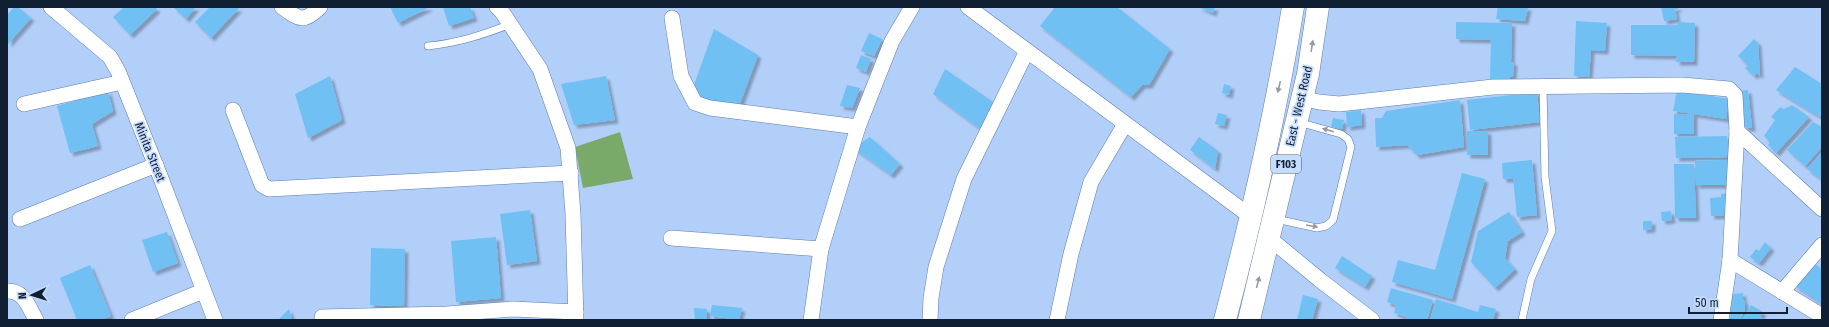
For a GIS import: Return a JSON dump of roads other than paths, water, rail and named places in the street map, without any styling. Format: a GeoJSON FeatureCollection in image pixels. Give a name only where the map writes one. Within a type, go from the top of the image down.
{"type":"FeatureCollection","features":[{"type":"Feature","properties":{"kind":"main road","name":"East - West Road"},"geometry":{"type":"LineString","coordinates":[[1225,320],[1282,75],[1293,7]]}},
{"type":"Feature","properties":{"kind":"main road","name":"East - West Road"},"geometry":{"type":"LineString","coordinates":[[1248,320],[1308,74],[1318,7]]}},
{"type":"Feature","properties":{"kind":"street","name":"Minita Street"},"geometry":{"type":"LineString","coordinates":[[51,7],[110,57],[122,82],[156,165],[215,320]]}},
{"type":"Feature","properties":{"kind":"street"},"geometry":{"type":"LineString","coordinates":[[282,7],[298,18],[305,18],[320,7]]}},
{"type":"Feature","properties":{"kind":"street"},"geometry":{"type":"LineString","coordinates":[[322,317],[447,314],[513,309],[576,316],[571,173],[568,148],[540,69],[511,24],[497,7]]}},
{"type":"Feature","properties":{"kind":"street"},"geometry":{"type":"LineString","coordinates":[[811,320],[821,249],[858,127],[892,41],[912,7]]}},
{"type":"Feature","properties":{"kind":"street"},"geometry":{"type":"LineString","coordinates":[[968,7],[1250,216]]}},
{"type":"Feature","properties":{"kind":"street"},"geometry":{"type":"LineString","coordinates":[[672,18],[681,76],[694,103],[710,108],[858,127]]}},
{"type":"Feature","properties":{"kind":"street"},"geometry":{"type":"LineString","coordinates":[[930,320],[931,298],[936,268],[964,179],[1027,51]]}},
{"type":"Feature","properties":{"kind":"street"},"geometry":{"type":"LineString","coordinates":[[24,104],[122,82]]}},
{"type":"Feature","properties":{"kind":"street"},"geometry":{"type":"LineString","coordinates":[[1301,98],[1318,102],[1339,104],[1493,87],[1682,85],[1729,89],[1735,96],[1737,131],[1730,260],[1721,320]]}},
{"type":"Feature","properties":{"kind":"street"},"geometry":{"type":"LineString","coordinates":[[233,110],[262,185],[269,189],[571,173]]}},
{"type":"Feature","properties":{"kind":"street"},"geometry":{"type":"LineString","coordinates":[[1057,320],[1071,254],[1091,182],[1125,124]]}},
{"type":"Feature","properties":{"kind":"street"},"geometry":{"type":"LineString","coordinates":[[1737,131],[1822,209]]}},
{"type":"Feature","properties":{"kind":"street"},"geometry":{"type":"LineString","coordinates":[[20,219],[156,165]]}},
{"type":"Feature","properties":{"kind":"street"},"geometry":{"type":"LineString","coordinates":[[1271,228],[1320,280],[1372,320]]}},
{"type":"Feature","properties":{"kind":"street"},"geometry":{"type":"LineString","coordinates":[[671,238],[821,249]]}},
{"type":"Feature","properties":{"kind":"street"},"geometry":{"type":"LineString","coordinates":[[1782,292],[1822,245]]}},
{"type":"Feature","properties":{"kind":"street"},"geometry":{"type":"LineString","coordinates":[[1730,260],[1822,316]]}},
{"type":"Feature","properties":{"kind":"street"},"geometry":{"type":"LineString","coordinates":[[7,291],[16,291],[22,295],[36,320]]}},
{"type":"Feature","properties":{"kind":"street"},"geometry":{"type":"LineString","coordinates":[[132,320],[203,291]]}},
{"type":"Feature","properties":{"kind":"lane"},"geometry":{"type":"LineString","coordinates":[[428,46],[474,38],[511,24]]}},
{"type":"Feature","properties":{"kind":"lane"},"geometry":{"type":"LineString","coordinates":[[1522,320],[1531,279],[1552,231],[1545,177],[1543,86]]}},
{"type":"Feature","properties":{"kind":"lane"},"geometry":{"type":"LineString","coordinates":[[1271,228],[1318,228],[1326,226],[1333,220],[1351,147],[1348,139],[1341,134],[1296,121]]}}]}
